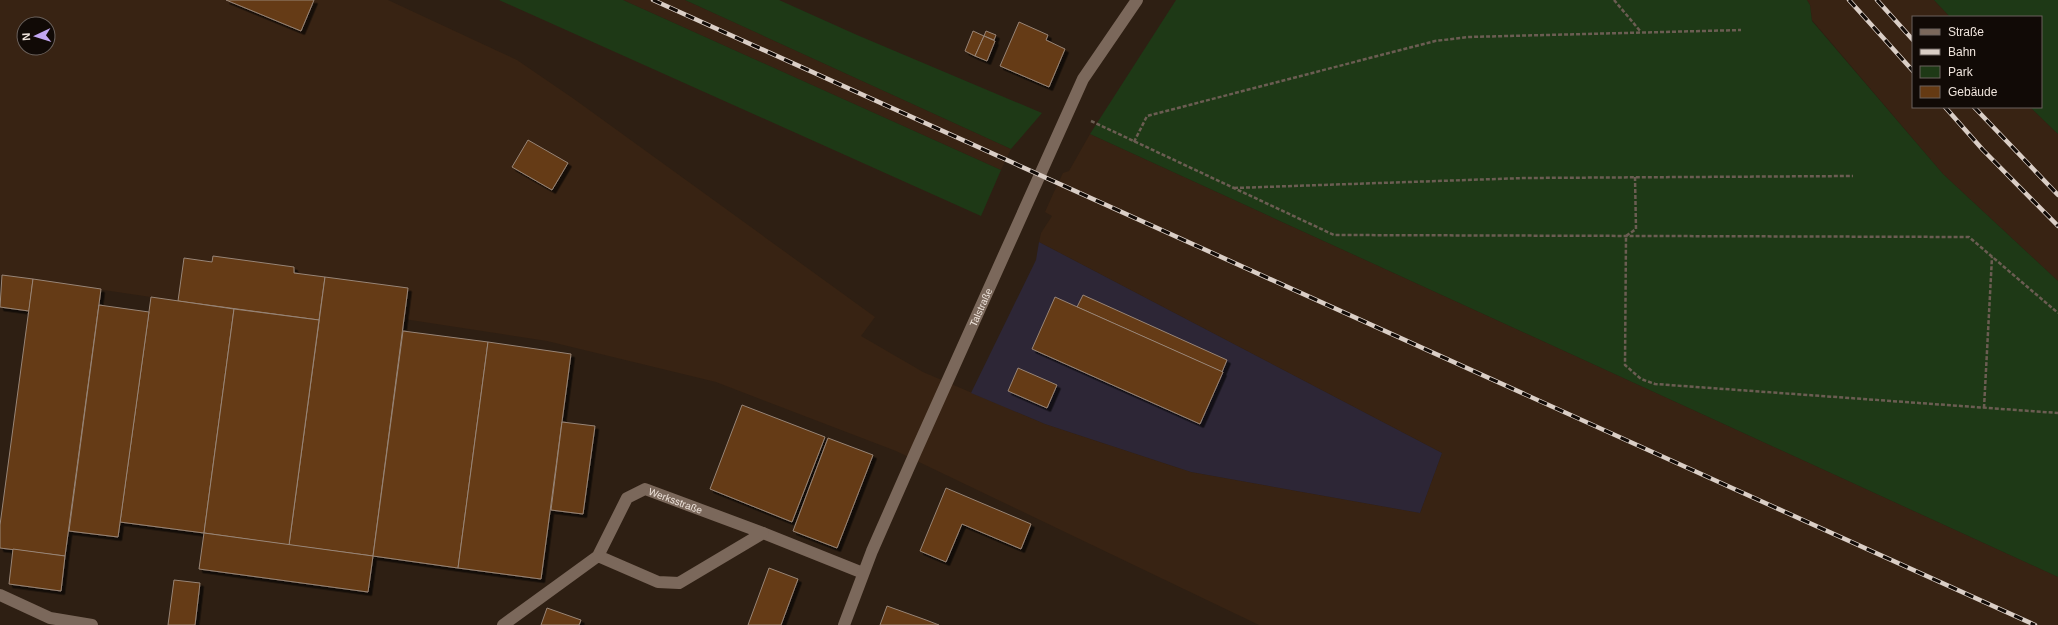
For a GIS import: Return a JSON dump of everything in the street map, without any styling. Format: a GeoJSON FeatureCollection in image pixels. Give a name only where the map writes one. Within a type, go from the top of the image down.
{"type":"FeatureCollection","features":[{"type":"Feature","properties":{"kind":"street","name":"Talstraße"},"geometry":{"type":"LineString","coordinates":[[844,625],[863,573],[946,382],[1083,79],[1137,0]]}},
{"type":"Feature","properties":{"kind":"street","name":"Werksstraße"},"geometry":{"type":"LineString","coordinates":[[503,625],[598,556],[627,498],[645,489],[763,533],[863,573]]}},
{"type":"Feature","properties":{"kind":"street"},"geometry":{"type":"LineString","coordinates":[[598,556],[658,582],[679,583],[763,533]]}},
{"type":"Feature","properties":{"kind":"street"},"geometry":{"type":"LineString","coordinates":[[0,595],[50,618],[92,625]]}},
{"type":"Feature","properties":{"kind":"path"},"geometry":{"type":"LineString","coordinates":[[1614,0],[1642,32]]}},
{"type":"Feature","properties":{"kind":"path"},"geometry":{"type":"LineString","coordinates":[[1134,142],[1147,116],[1435,41],[1468,37],[1742,30]]}},
{"type":"Feature","properties":{"kind":"path"},"geometry":{"type":"LineString","coordinates":[[1069,111],[1334,235],[1969,237],[2058,313]]}},
{"type":"Feature","properties":{"kind":"path"},"geometry":{"type":"LineString","coordinates":[[1233,188],[1509,178],[1853,176]]}},
{"type":"Feature","properties":{"kind":"path"},"geometry":{"type":"LineString","coordinates":[[1626,236],[1636,229],[1635,177]]}},
{"type":"Feature","properties":{"kind":"path"},"geometry":{"type":"LineString","coordinates":[[1626,236],[1626,365],[1641,379],[1655,384],[2058,413]]}},
{"type":"Feature","properties":{"kind":"path"},"geometry":{"type":"LineString","coordinates":[[1984,408],[1992,257]]}},
{"type":"Feature","properties":{"kind":"shaded area"},"geometry":{"type":"Polygon","coordinates":[[[0,0],[226,0],[301,31],[313,0],[388,0],[517,60],[574,99],[875,317],[861,336],[923,372],[1045,424],[1191,472],[1420,513],[1442,453],[1039,242],[1041,233],[1052,216],[1045,212],[1053,194],[1063,173],[1069,171],[1090,134],[2058,577],[2058,625],[1259,625],[896,451],[716,382],[547,341],[404,319],[408,288],[294,273],[294,267],[213,256],[212,262],[184,258],[178,301],[2,275],[0,278],[0,0]]]}},
{"type":"Feature","properties":{"kind":"shaded area"},"geometry":{"type":"Polygon","coordinates":[[[623,0],[685,0],[1011,149],[1001,170],[623,0]]]}},
{"type":"Feature","properties":{"kind":"shaded area"},"geometry":{"type":"Polygon","coordinates":[[[1807,0],[1934,0],[1949,16],[1912,16],[1912,108],[2031,108],[2058,134],[2058,281],[1943,174],[1812,20],[1810,5],[1807,0]]]}},
{"type":"Feature","properties":{"kind":"shaded area"},"geometry":{"type":"Polygon","coordinates":[[[1039,242],[1442,453],[1420,513],[1191,472],[1045,424],[971,393],[1036,260],[1039,242]]]}},
{"type":"Feature","properties":{"kind":"green space"},"geometry":{"type":"Polygon","coordinates":[[[499,0],[623,0],[1001,170],[981,216],[499,0]]]}},
{"type":"Feature","properties":{"kind":"green space"},"geometry":{"type":"Polygon","coordinates":[[[685,0],[779,0],[857,35],[1042,113],[1011,149],[685,0]]]}},
{"type":"Feature","properties":{"kind":"green space"},"geometry":{"type":"Polygon","coordinates":[[[1176,0],[1807,0],[1810,5],[1812,21],[1943,174],[2058,281],[2058,577],[1090,134],[1176,0]]]}},
{"type":"Feature","properties":{"kind":"green space"},"geometry":{"type":"Polygon","coordinates":[[[1934,0],[2058,0],[2058,134],[2031,108],[2042,108],[2042,16],[1949,16],[1934,0]]]}},
{"type":"Feature","properties":{"kind":"building"},"geometry":{"type":"Polygon","coordinates":[[[226,0],[314,0],[301,31],[226,0]]]}},
{"type":"Feature","properties":{"kind":"building"},"geometry":{"type":"Polygon","coordinates":[[[1019,22],[1048,35],[1046,40],[1065,49],[1049,87],[1000,66],[1019,22]]]}},
{"type":"Feature","properties":{"kind":"building"},"geometry":{"type":"Polygon","coordinates":[[[973,31],[984,36],[975,56],[965,51],[973,31]]]}},
{"type":"Feature","properties":{"kind":"building"},"geometry":{"type":"Polygon","coordinates":[[[986,31],[996,35],[994,40],[984,36],[986,31]]]}},
{"type":"Feature","properties":{"kind":"building"},"geometry":{"type":"Polygon","coordinates":[[[984,36],[995,41],[987,61],[975,56],[984,36]]]}},
{"type":"Feature","properties":{"kind":"building"},"geometry":{"type":"Polygon","coordinates":[[[528,140],[568,163],[552,190],[512,167],[528,140]]]}},
{"type":"Feature","properties":{"kind":"building"},"geometry":{"type":"Polygon","coordinates":[[[213,256],[294,267],[294,273],[325,277],[319,320],[178,301],[184,258],[212,262],[213,256]]]}},
{"type":"Feature","properties":{"kind":"building"},"geometry":{"type":"Polygon","coordinates":[[[2,275],[33,279],[29,311],[0,307],[2,275]]]}},
{"type":"Feature","properties":{"kind":"building"},"geometry":{"type":"Polygon","coordinates":[[[325,277],[408,288],[373,556],[289,545],[325,277]]]}},
{"type":"Feature","properties":{"kind":"building"},"geometry":{"type":"Polygon","coordinates":[[[33,279],[101,289],[65,556],[0,548],[0,525],[33,279]]]}},
{"type":"Feature","properties":{"kind":"building"},"geometry":{"type":"Polygon","coordinates":[[[1083,295],[1227,360],[1222,372],[1077,307],[1083,295]]]}},
{"type":"Feature","properties":{"kind":"building"},"geometry":{"type":"Polygon","coordinates":[[[151,297],[234,309],[204,533],[120,522],[151,297]]]}},
{"type":"Feature","properties":{"kind":"building"},"geometry":{"type":"Polygon","coordinates":[[[1055,297],[1223,372],[1200,424],[1032,349],[1055,297]]]}},
{"type":"Feature","properties":{"kind":"building"},"geometry":{"type":"Polygon","coordinates":[[[99,305],[149,312],[118,537],[69,531],[99,305]]]}},
{"type":"Feature","properties":{"kind":"building"},"geometry":{"type":"Polygon","coordinates":[[[234,309],[319,320],[289,545],[204,533],[234,309]]]}},
{"type":"Feature","properties":{"kind":"building"},"geometry":{"type":"Polygon","coordinates":[[[403,331],[488,342],[458,568],[373,556],[403,331]]]}},
{"type":"Feature","properties":{"kind":"building"},"geometry":{"type":"Polygon","coordinates":[[[488,342],[571,354],[541,579],[458,568],[488,342]]]}},
{"type":"Feature","properties":{"kind":"building"},"geometry":{"type":"Polygon","coordinates":[[[1018,368],[1057,385],[1047,408],[1008,391],[1018,368]]]}},
{"type":"Feature","properties":{"kind":"building"},"geometry":{"type":"Polygon","coordinates":[[[742,405],[825,437],[792,522],[710,489],[742,405]]]}},
{"type":"Feature","properties":{"kind":"building"},"geometry":{"type":"Polygon","coordinates":[[[562,422],[595,426],[583,514],[551,510],[562,422]]]}},
{"type":"Feature","properties":{"kind":"building"},"geometry":{"type":"Polygon","coordinates":[[[828,438],[873,455],[837,548],[793,531],[828,438]]]}},
{"type":"Feature","properties":{"kind":"building"},"geometry":{"type":"Polygon","coordinates":[[[946,488],[1031,524],[1021,549],[962,524],[946,562],[920,551],[946,488]]]}},
{"type":"Feature","properties":{"kind":"building"},"geometry":{"type":"Polygon","coordinates":[[[204,533],[373,556],[368,592],[199,569],[204,533]]]}},
{"type":"Feature","properties":{"kind":"building"},"geometry":{"type":"Polygon","coordinates":[[[13,549],[65,556],[61,591],[9,584],[13,549]]]}},
{"type":"Feature","properties":{"kind":"building"},"geometry":{"type":"Polygon","coordinates":[[[769,568],[798,579],[781,625],[748,625],[769,568]]]}},
{"type":"Feature","properties":{"kind":"building"},"geometry":{"type":"Polygon","coordinates":[[[174,580],[200,583],[195,625],[168,625],[174,580]]]}},
{"type":"Feature","properties":{"kind":"building"},"geometry":{"type":"Polygon","coordinates":[[[887,606],[926,620],[939,625],[880,625],[887,606]]]}},
{"type":"Feature","properties":{"kind":"building"},"geometry":{"type":"Polygon","coordinates":[[[547,608],[581,620],[579,625],[541,625],[547,608]]]}},
{"type":"Feature","properties":{"kind":"railway"},"geometry":{"type":"LineString","coordinates":[[653,0],[2035,625]]}},
{"type":"Feature","properties":{"kind":"railway"},"geometry":{"type":"LineString","coordinates":[[1849,0],[1912,70]]}},
{"type":"Feature","properties":{"kind":"railway"},"geometry":{"type":"LineString","coordinates":[[1877,0],[1912,39]]}},
{"type":"Feature","properties":{"kind":"railway"},"geometry":{"type":"LineString","coordinates":[[1946,108],[1983,150],[2058,226]]}},
{"type":"Feature","properties":{"kind":"railway"},"geometry":{"type":"LineString","coordinates":[[1975,108],[2058,195]]}}]}
